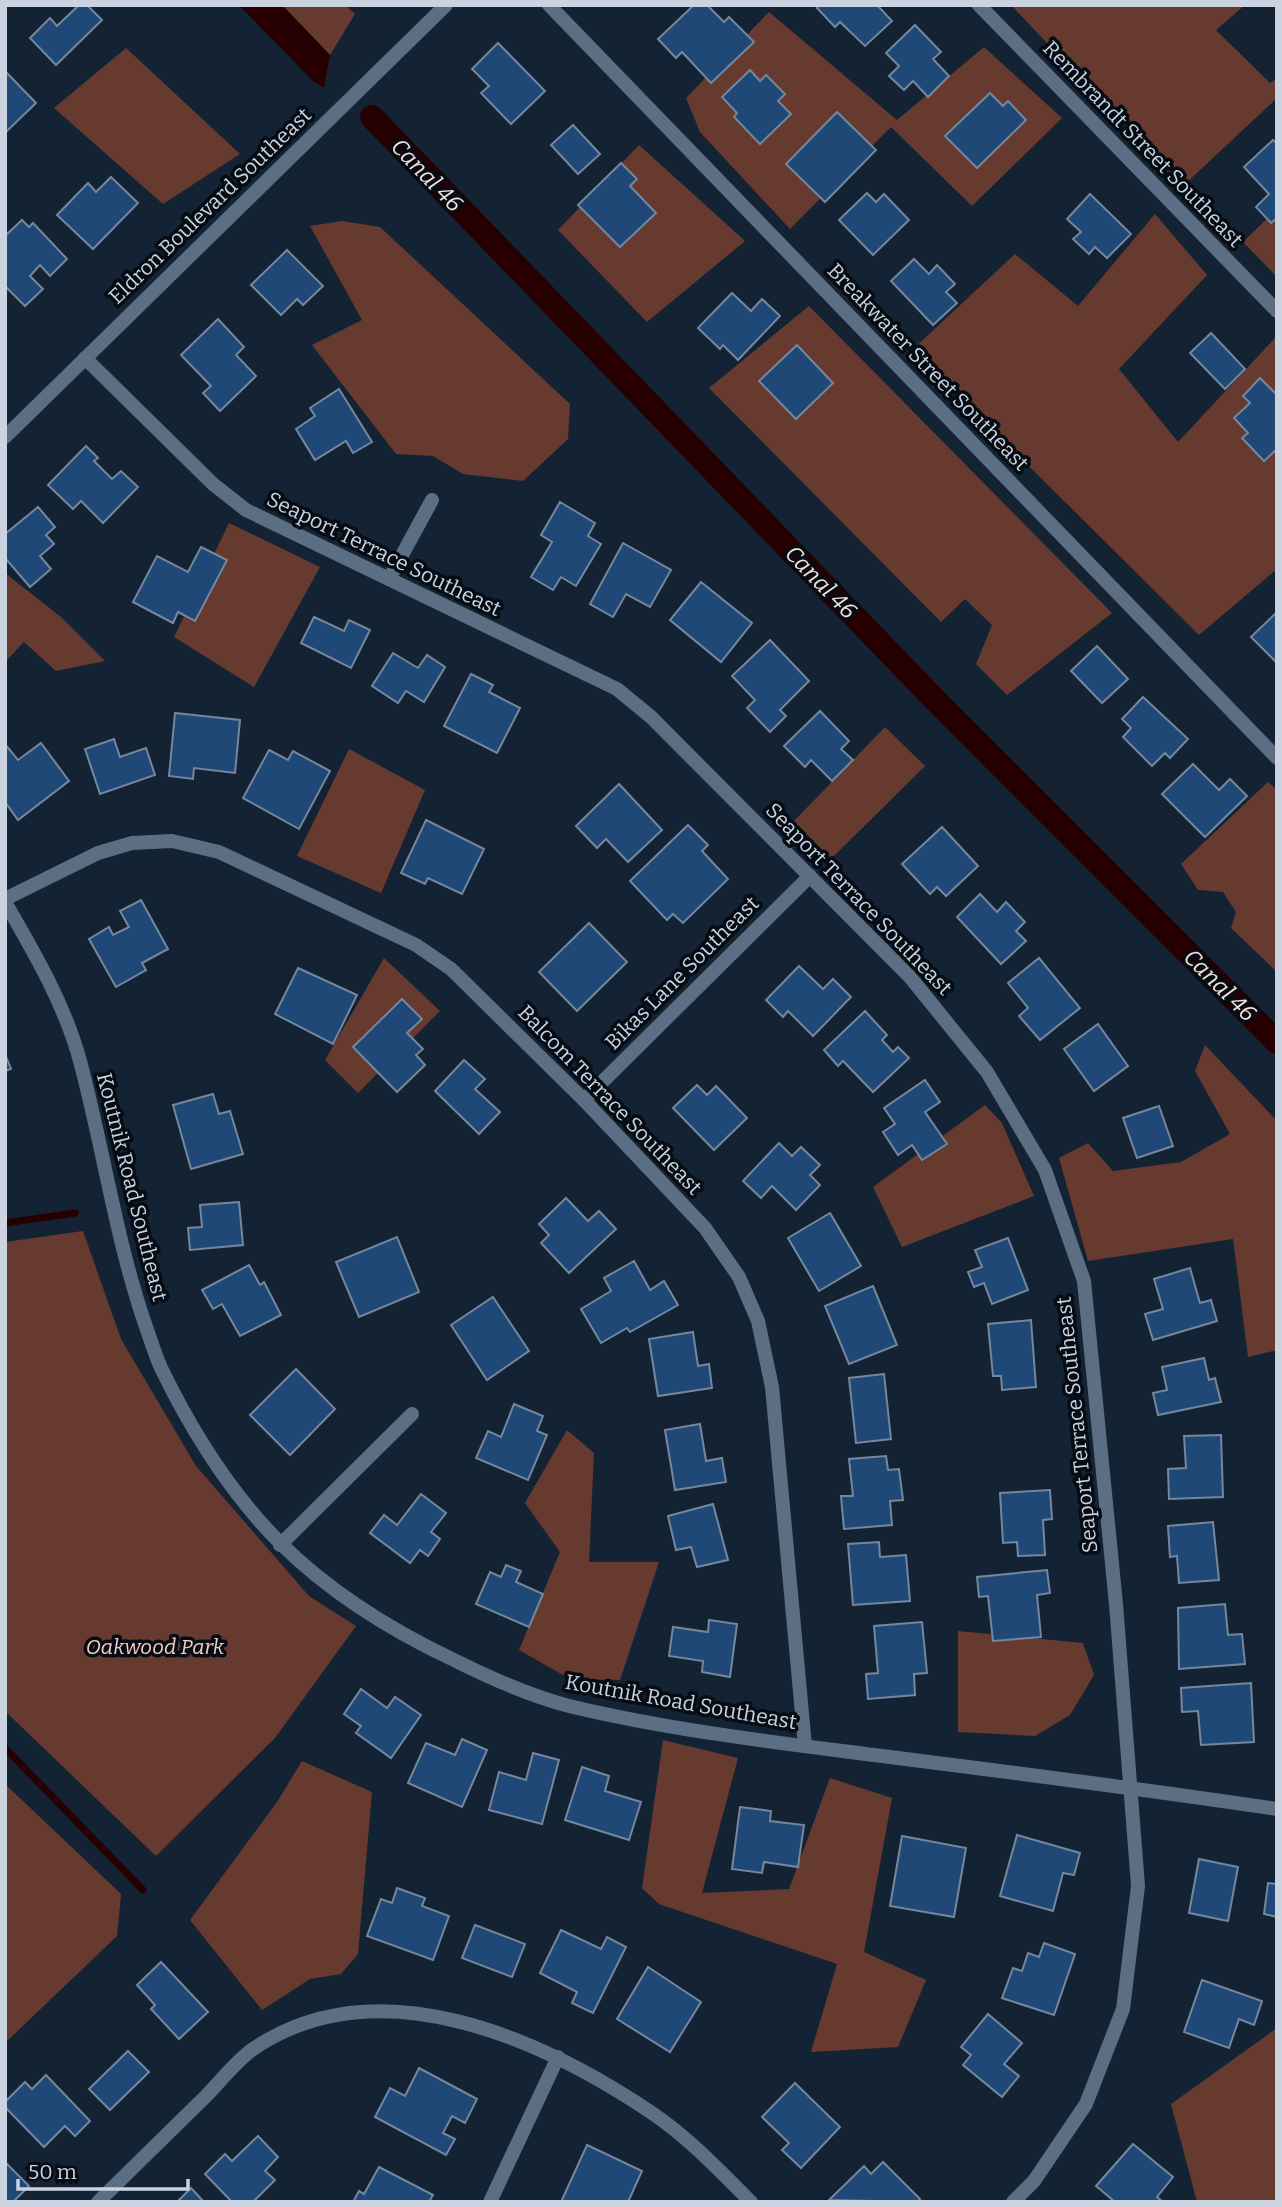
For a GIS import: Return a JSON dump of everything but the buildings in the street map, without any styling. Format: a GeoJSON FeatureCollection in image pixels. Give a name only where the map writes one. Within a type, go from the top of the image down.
{"type":"FeatureCollection","features":[{"type":"Feature","properties":{"kind":"street","name":"Eldron Boulevard Southeast"},"geometry":{"type":"LineString","coordinates":[[5,437],[446,5]]}},
{"type":"Feature","properties":{"kind":"street","name":"Breakwater Street Southeast"},"geometry":{"type":"LineString","coordinates":[[550,5],[1277,758]]}},
{"type":"Feature","properties":{"kind":"street","name":"Rembrandt Street Southeast"},"geometry":{"type":"LineString","coordinates":[[979,5],[1277,311]]}},
{"type":"Feature","properties":{"kind":"street","name":"Seaport Terrace Southeast"},"geometry":{"type":"LineString","coordinates":[[85,359],[213,484],[246,510],[617,690],[650,717],[910,977],[987,1072],[1045,1170],[1084,1281],[1116,1604],[1138,1886],[1123,2009],[1086,2104],[1034,2181],[1013,2202]]}},
{"type":"Feature","properties":{"kind":"street"},"geometry":{"type":"LineString","coordinates":[[389,579],[432,500]]}},
{"type":"Feature","properties":{"kind":"street","name":"Balcom Terrace Southeast"},"geometry":{"type":"LineString","coordinates":[[5,900],[98,853],[132,843],[172,841],[219,852],[416,945],[434,957],[451,969],[584,1100],[705,1228],[739,1277],[758,1321],[772,1387],[805,1746]]}},
{"type":"Feature","properties":{"kind":"street","name":"Bikas Lane Southeast"},"geometry":{"type":"LineString","coordinates":[[584,1100],[810,876]]}},
{"type":"Feature","properties":{"kind":"street","name":"Koutnik Road Southeast"},"geometry":{"type":"LineString","coordinates":[[5,900],[40,962],[79,1057],[127,1270],[159,1364],[201,1441],[245,1506],[280,1545],[333,1591],[398,1634],[485,1675],[565,1705],[674,1726],[805,1746],[1129,1787],[1277,1809]]}},
{"type":"Feature","properties":{"kind":"street"},"geometry":{"type":"LineString","coordinates":[[280,1545],[412,1414]]}},
{"type":"Feature","properties":{"kind":"street"},"geometry":{"type":"LineString","coordinates":[[99,2202],[253,2050],[304,2024],[353,2011],[404,2011],[473,2026],[558,2057],[654,2114],[704,2155],[751,2202]]}},
{"type":"Feature","properties":{"kind":"street"},"geometry":{"type":"LineString","coordinates":[[490,2202],[558,2057]]}},
{"type":"Feature","properties":{"kind":"green space"},"geometry":{"type":"Polygon","coordinates":[[[282,5],[345,5],[355,14],[330,55],[282,5]]]}},
{"type":"Feature","properties":{"kind":"green space"},"geometry":{"type":"Polygon","coordinates":[[[1011,5],[1245,5],[1216,30],[1270,83],[1277,78],[1277,101],[1183,186],[1011,5]]]}},
{"type":"Feature","properties":{"kind":"green space"},"geometry":{"type":"Polygon","coordinates":[[[769,12],[897,120],[984,47],[1062,118],[972,206],[891,127],[790,229],[700,132],[686,98],[769,12]]]}},
{"type":"Feature","properties":{"kind":"green space"},"geometry":{"type":"Polygon","coordinates":[[[126,48],[240,154],[163,204],[54,108],[126,48]]]}},
{"type":"Feature","properties":{"kind":"green space"},"geometry":{"type":"Polygon","coordinates":[[[639,145],[745,241],[647,322],[558,230],[639,145]]]}},
{"type":"Feature","properties":{"kind":"green space"},"geometry":{"type":"Polygon","coordinates":[[[1277,209],[1277,277],[1243,242],[1277,209]]]}},
{"type":"Feature","properties":{"kind":"green space"},"geometry":{"type":"Polygon","coordinates":[[[1155,214],[1207,275],[1119,369],[1178,442],[1275,338],[1277,341],[1277,569],[1199,635],[912,350],[1015,254],[1078,306],[1155,214]]]}},
{"type":"Feature","properties":{"kind":"green space"},"geometry":{"type":"Polygon","coordinates":[[[342,221],[380,227],[570,404],[568,439],[523,481],[463,474],[433,456],[396,454],[312,345],[362,320],[310,226],[342,221]]]}},
{"type":"Feature","properties":{"kind":"green space"},"geometry":{"type":"Polygon","coordinates":[[[809,306],[1112,613],[1007,695],[976,664],[992,625],[965,599],[941,622],[709,388],[809,306]]]}},
{"type":"Feature","properties":{"kind":"green space"},"geometry":{"type":"Polygon","coordinates":[[[229,523],[320,567],[254,687],[174,637],[229,523]]]}},
{"type":"Feature","properties":{"kind":"green space"},"geometry":{"type":"Polygon","coordinates":[[[5,573],[61,617],[105,661],[56,671],[24,642],[5,662],[5,573]]]}},
{"type":"Feature","properties":{"kind":"green space"},"geometry":{"type":"Polygon","coordinates":[[[885,727],[925,766],[831,859],[794,821],[885,727]]]}},
{"type":"Feature","properties":{"kind":"green space"},"geometry":{"type":"Polygon","coordinates":[[[349,749],[425,790],[381,893],[297,856],[349,749]]]}},
{"type":"Feature","properties":{"kind":"green space"},"geometry":{"type":"Polygon","coordinates":[[[1268,782],[1277,790],[1277,972],[1231,928],[1236,912],[1223,892],[1198,890],[1181,864],[1268,782]]]}},
{"type":"Feature","properties":{"kind":"green space"},"geometry":{"type":"Polygon","coordinates":[[[384,958],[440,1011],[358,1093],[325,1060],[384,958]]]}},
{"type":"Feature","properties":{"kind":"green space"},"geometry":{"type":"Polygon","coordinates":[[[1205,1045],[1277,1121],[1277,1350],[1248,1357],[1233,1239],[1088,1261],[1059,1158],[1088,1143],[1113,1171],[1181,1162],[1230,1134],[1195,1071],[1205,1045]]]}},
{"type":"Feature","properties":{"kind":"green space"},"geometry":{"type":"Polygon","coordinates":[[[985,1105],[1002,1123],[1034,1196],[902,1247],[873,1187],[985,1105]]]}},
{"type":"Feature","properties":{"kind":"green space","name":"Oakwood Park"},"geometry":{"type":"Polygon","coordinates":[[[83,1231],[121,1339],[196,1466],[309,1596],[356,1626],[275,1738],[156,1856],[5,1711],[5,1242],[83,1231]]]}},
{"type":"Feature","properties":{"kind":"green space"},"geometry":{"type":"Polygon","coordinates":[[[567,1430],[594,1453],[589,1562],[659,1562],[620,1680],[570,1679],[519,1650],[560,1552],[525,1503],[567,1430]]]}},
{"type":"Feature","properties":{"kind":"green space"},"geometry":{"type":"Polygon","coordinates":[[[958,1631],[1083,1643],[1094,1675],[1070,1715],[1035,1736],[958,1732],[958,1631]]]}},
{"type":"Feature","properties":{"kind":"green space"},"geometry":{"type":"Polygon","coordinates":[[[663,1740],[738,1758],[702,1893],[789,1889],[830,1778],[892,1798],[864,1952],[926,1980],[898,2047],[811,2052],[837,1964],[659,1904],[642,1888],[663,1740]]]}},
{"type":"Feature","properties":{"kind":"green space"},"geometry":{"type":"Polygon","coordinates":[[[302,1761],[372,1792],[358,1954],[341,1974],[310,1979],[262,2010],[190,1920],[277,1802],[302,1761]]]}},
{"type":"Feature","properties":{"kind":"green space"},"geometry":{"type":"Polygon","coordinates":[[[5,1784],[121,1894],[117,1936],[5,2043],[5,1784]]]}},
{"type":"Feature","properties":{"kind":"green space"},"geometry":{"type":"Polygon","coordinates":[[[1277,2028],[1277,2202],[1197,2202],[1171,2104],[1277,2028]]]}},
{"type":"Feature","properties":{"kind":"shaded area"},"geometry":{"type":"Polygon","coordinates":[[[239,5],[282,5],[330,55],[324,88],[313,81],[239,5]]]}},
{"type":"Feature","properties":{"kind":"waterway","name":"Canal 46"},"geometry":{"type":"LineString","coordinates":[[372,117],[941,706],[1277,1042]]}},
{"type":"Feature","properties":{"kind":"waterway"},"geometry":{"type":"LineString","coordinates":[[5,1223],[75,1213]]}},
{"type":"Feature","properties":{"kind":"waterway"},"geometry":{"type":"LineString","coordinates":[[5,1748],[143,1890]]}}]}
